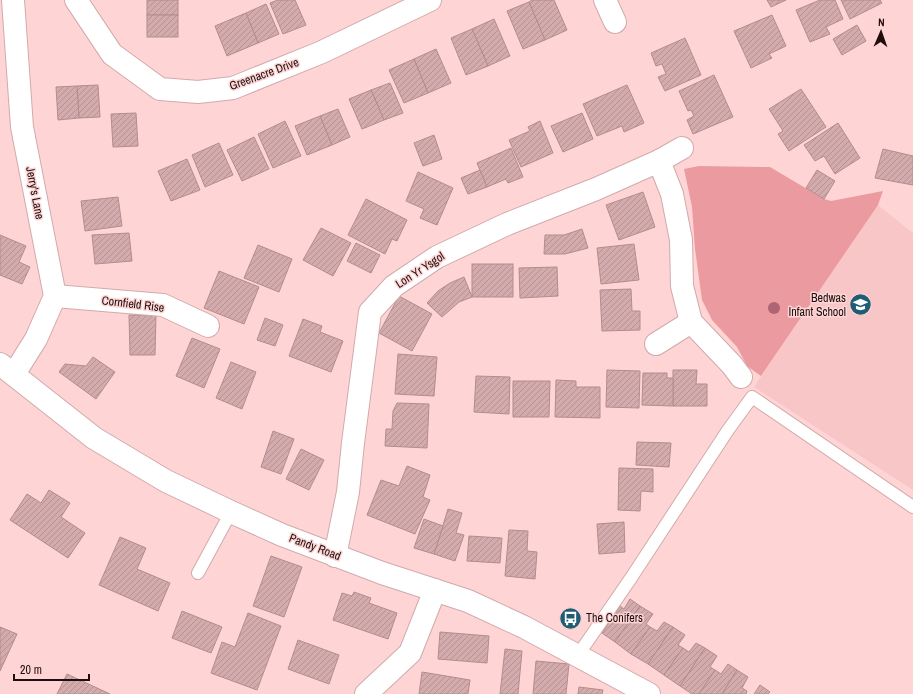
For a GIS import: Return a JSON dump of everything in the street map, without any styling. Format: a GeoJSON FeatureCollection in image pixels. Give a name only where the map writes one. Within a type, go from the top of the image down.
{"type":"FeatureCollection","features":[{"type":"Feature","properties":{"kind":"street","name":"Jerry's Lane"},"geometry":{"type":"LineString","coordinates":[[13,0],[22,127],[55,296]]}},
{"type":"Feature","properties":{"kind":"street","name":"Greenacre Drive"},"geometry":{"type":"LineString","coordinates":[[76,0],[112,54],[160,89],[198,92],[233,88],[322,52],[430,0]]}},
{"type":"Feature","properties":{"kind":"street"},"geometry":{"type":"LineString","coordinates":[[605,0],[615,22]]}},
{"type":"Feature","properties":{"kind":"street","name":"Lon Yr Ysgol"},"geometry":{"type":"LineString","coordinates":[[335,556],[348,492],[370,312],[394,286],[437,258],[507,224],[596,189],[659,162],[682,148]]}},
{"type":"Feature","properties":{"kind":"street"},"geometry":{"type":"LineString","coordinates":[[659,162],[672,194],[681,240],[682,286],[691,322],[732,365],[741,377]]}},
{"type":"Feature","properties":{"kind":"street","name":"Cornfield Rise"},"geometry":{"type":"LineString","coordinates":[[55,296],[163,304],[208,326]]}},
{"type":"Feature","properties":{"kind":"street"},"geometry":{"type":"LineString","coordinates":[[7,369],[36,339],[55,296]]}},
{"type":"Feature","properties":{"kind":"street"},"geometry":{"type":"LineString","coordinates":[[656,344],[691,322]]}},
{"type":"Feature","properties":{"kind":"street","name":"Pandy Road"},"geometry":{"type":"LineString","coordinates":[[7,369],[94,438],[166,481],[282,535],[335,556],[435,590],[482,608],[524,627],[649,694]]}},
{"type":"Feature","properties":{"kind":"street"},"geometry":{"type":"LineString","coordinates":[[366,694],[410,653],[435,590]]}},
{"type":"Feature","properties":{"kind":"lane"},"geometry":{"type":"LineString","coordinates":[[741,377],[752,397],[913,507]]}},
{"type":"Feature","properties":{"kind":"lane"},"geometry":{"type":"LineString","coordinates":[[578,655],[631,578],[728,430],[752,397]]}},
{"type":"Feature","properties":{"kind":"lane"},"geometry":{"type":"LineString","coordinates":[[198,573],[231,512]]}},
{"type":"Feature","properties":{"kind":"shaded area"},"geometry":{"type":"Polygon","coordinates":[[[699,166],[770,167],[824,199],[831,201],[883,191],[878,205],[761,376],[747,366],[737,347],[712,320],[702,300],[695,249],[692,207],[684,169],[699,166]]]}},
{"type":"Feature","properties":{"kind":"shaded area","name":"Bedwas Infant School"},"geometry":{"type":"Polygon","coordinates":[[[878,205],[913,233],[913,490],[754,387],[878,205]]]}},
{"type":"Feature","properties":{"kind":"building"},"geometry":{"type":"Polygon","coordinates":[[[147,0],[178,0],[178,15],[147,15],[147,0]]]}},
{"type":"Feature","properties":{"kind":"building"},"geometry":{"type":"Polygon","coordinates":[[[278,0],[295,0],[306,25],[283,34],[270,3],[278,0]]]}},
{"type":"Feature","properties":{"kind":"building"},"geometry":{"type":"Polygon","coordinates":[[[532,0],[554,0],[567,30],[545,40],[529,2],[532,0]]]}},
{"type":"Feature","properties":{"kind":"building"},"geometry":{"type":"Polygon","coordinates":[[[767,0],[786,0],[771,7],[767,0]]]}},
{"type":"Feature","properties":{"kind":"building"},"geometry":{"type":"Polygon","coordinates":[[[820,0],[835,0],[843,19],[826,27],[830,34],[810,42],[796,10],[820,0]]]}},
{"type":"Feature","properties":{"kind":"building"},"geometry":{"type":"Polygon","coordinates":[[[841,0],[880,0],[882,3],[850,19],[841,0]]]}},
{"type":"Feature","properties":{"kind":"building"},"geometry":{"type":"Polygon","coordinates":[[[529,2],[545,40],[523,49],[507,11],[529,2]]]}},
{"type":"Feature","properties":{"kind":"building"},"geometry":{"type":"Polygon","coordinates":[[[266,4],[279,34],[258,43],[246,13],[266,4]]]}},
{"type":"Feature","properties":{"kind":"building"},"geometry":{"type":"Polygon","coordinates":[[[246,13],[258,43],[227,56],[215,26],[246,13]]]}},
{"type":"Feature","properties":{"kind":"building"},"geometry":{"type":"Polygon","coordinates":[[[147,15],[178,15],[178,37],[147,37],[147,15]]]}},
{"type":"Feature","properties":{"kind":"building"},"geometry":{"type":"Polygon","coordinates":[[[772,15],[786,46],[769,54],[772,58],[751,68],[734,31],[772,15]]]}},
{"type":"Feature","properties":{"kind":"building"},"geometry":{"type":"Polygon","coordinates":[[[494,19],[510,56],[488,66],[472,29],[494,19]]]}},
{"type":"Feature","properties":{"kind":"building"},"geometry":{"type":"Polygon","coordinates":[[[857,25],[866,41],[842,55],[833,39],[857,25]]]}},
{"type":"Feature","properties":{"kind":"building"},"geometry":{"type":"Polygon","coordinates":[[[472,29],[488,66],[466,75],[451,38],[472,29]]]}},
{"type":"Feature","properties":{"kind":"building"},"geometry":{"type":"Polygon","coordinates":[[[685,38],[701,75],[665,91],[658,77],[666,74],[662,64],[656,66],[651,53],[685,38]]]}},
{"type":"Feature","properties":{"kind":"building"},"geometry":{"type":"Polygon","coordinates":[[[436,49],[451,83],[428,93],[414,59],[436,49]]]}},
{"type":"Feature","properties":{"kind":"building"},"geometry":{"type":"Polygon","coordinates":[[[414,59],[428,93],[404,103],[389,70],[414,59]]]}},
{"type":"Feature","properties":{"kind":"building"},"geometry":{"type":"Polygon","coordinates":[[[714,75],[733,117],[693,134],[687,120],[694,116],[691,110],[688,111],[679,91],[714,75]]]}},
{"type":"Feature","properties":{"kind":"building"},"geometry":{"type":"Polygon","coordinates":[[[390,83],[403,113],[384,120],[371,90],[390,83]]]}},
{"type":"Feature","properties":{"kind":"building"},"geometry":{"type":"Polygon","coordinates":[[[98,85],[100,117],[79,118],[77,86],[98,85]]]}},
{"type":"Feature","properties":{"kind":"building"},"geometry":{"type":"Polygon","coordinates":[[[627,85],[644,123],[624,132],[622,126],[597,136],[583,104],[627,85]]]}},
{"type":"Feature","properties":{"kind":"building"},"geometry":{"type":"Polygon","coordinates":[[[77,86],[79,118],[58,120],[56,87],[77,86]]]}},
{"type":"Feature","properties":{"kind":"building"},"geometry":{"type":"Polygon","coordinates":[[[801,89],[826,127],[789,151],[778,134],[783,131],[769,109],[801,89]]]}},
{"type":"Feature","properties":{"kind":"building"},"geometry":{"type":"Polygon","coordinates":[[[371,90],[384,120],[362,129],[349,99],[371,90]]]}},
{"type":"Feature","properties":{"kind":"building"},"geometry":{"type":"Polygon","coordinates":[[[338,109],[350,137],[332,145],[320,116],[338,109]]]}},
{"type":"Feature","properties":{"kind":"building"},"geometry":{"type":"Polygon","coordinates":[[[136,113],[138,146],[113,147],[111,114],[136,113]]]}},
{"type":"Feature","properties":{"kind":"building"},"geometry":{"type":"Polygon","coordinates":[[[582,113],[593,139],[563,152],[551,126],[582,113]]]}},
{"type":"Feature","properties":{"kind":"building"},"geometry":{"type":"Polygon","coordinates":[[[320,116],[332,145],[307,155],[295,126],[320,116]]]}},
{"type":"Feature","properties":{"kind":"building"},"geometry":{"type":"Polygon","coordinates":[[[285,121],[301,156],[273,168],[258,134],[285,121]]]}},
{"type":"Feature","properties":{"kind":"building"},"geometry":{"type":"Polygon","coordinates":[[[540,121],[553,153],[521,167],[509,140],[530,131],[528,127],[540,121]]]}},
{"type":"Feature","properties":{"kind":"building"},"geometry":{"type":"Polygon","coordinates":[[[838,123],[860,158],[835,174],[824,156],[815,161],[804,145],[838,123]]]}},
{"type":"Feature","properties":{"kind":"building"},"geometry":{"type":"Polygon","coordinates":[[[434,135],[442,159],[423,166],[414,143],[434,135]]]}},
{"type":"Feature","properties":{"kind":"building"},"geometry":{"type":"Polygon","coordinates":[[[254,137],[269,169],[242,181],[227,150],[254,137]]]}},
{"type":"Feature","properties":{"kind":"building"},"geometry":{"type":"Polygon","coordinates":[[[219,143],[233,175],[205,187],[192,155],[219,143]]]}},
{"type":"Feature","properties":{"kind":"building"},"geometry":{"type":"Polygon","coordinates":[[[511,148],[523,177],[508,183],[506,179],[487,187],[477,163],[511,148]]]}},
{"type":"Feature","properties":{"kind":"building"},"geometry":{"type":"Polygon","coordinates":[[[883,149],[913,156],[913,185],[875,178],[883,149]]]}},
{"type":"Feature","properties":{"kind":"building"},"geometry":{"type":"Polygon","coordinates":[[[187,159],[200,190],[171,201],[158,171],[187,159]]]}},
{"type":"Feature","properties":{"kind":"building"},"geometry":{"type":"Polygon","coordinates":[[[480,170],[487,187],[468,194],[461,178],[480,170]]]}},
{"type":"Feature","properties":{"kind":"building"},"geometry":{"type":"Polygon","coordinates":[[[817,170],[835,181],[824,199],[806,188],[817,170]]]}},
{"type":"Feature","properties":{"kind":"building"},"geometry":{"type":"Polygon","coordinates":[[[418,172],[453,188],[437,225],[420,218],[424,209],[406,201],[418,172]]]}},
{"type":"Feature","properties":{"kind":"building"},"geometry":{"type":"Polygon","coordinates":[[[643,192],[655,227],[619,240],[606,205],[643,192]]]}},
{"type":"Feature","properties":{"kind":"building"},"geometry":{"type":"Polygon","coordinates":[[[118,197],[122,226],[85,231],[81,201],[118,197]]]}},
{"type":"Feature","properties":{"kind":"building"},"geometry":{"type":"Polygon","coordinates":[[[366,199],[407,220],[397,241],[392,239],[385,254],[348,235],[366,199]]]}},
{"type":"Feature","properties":{"kind":"building"},"geometry":{"type":"Polygon","coordinates":[[[321,228],[351,243],[333,276],[303,260],[321,228]]]}},
{"type":"Feature","properties":{"kind":"building"},"geometry":{"type":"Polygon","coordinates":[[[582,229],[588,248],[565,254],[544,254],[545,235],[564,235],[582,229]]]}},
{"type":"Feature","properties":{"kind":"building"},"geometry":{"type":"Polygon","coordinates":[[[129,233],[132,261],[95,264],[92,235],[129,233]]]}},
{"type":"Feature","properties":{"kind":"building"},"geometry":{"type":"Polygon","coordinates":[[[0,235],[26,246],[19,262],[30,267],[22,284],[0,275],[0,235]]]}},
{"type":"Feature","properties":{"kind":"building"},"geometry":{"type":"Polygon","coordinates":[[[356,243],[380,255],[371,273],[347,261],[356,243]]]}},
{"type":"Feature","properties":{"kind":"building"},"geometry":{"type":"Polygon","coordinates":[[[634,244],[639,280],[601,284],[597,248],[634,244]]]}},
{"type":"Feature","properties":{"kind":"building"},"geometry":{"type":"Polygon","coordinates":[[[258,245],[292,259],[279,292],[244,278],[258,245]]]}},
{"type":"Feature","properties":{"kind":"building"},"geometry":{"type":"Polygon","coordinates":[[[472,264],[513,264],[513,297],[472,297],[472,264]]]}},
{"type":"Feature","properties":{"kind":"building"},"geometry":{"type":"Polygon","coordinates":[[[557,267],[558,296],[520,298],[519,268],[557,267]]]}},
{"type":"Feature","properties":{"kind":"building"},"geometry":{"type":"Polygon","coordinates":[[[219,271],[259,287],[244,324],[204,308],[219,271]]]}},
{"type":"Feature","properties":{"kind":"building"},"geometry":{"type":"Polygon","coordinates":[[[464,277],[472,297],[459,302],[442,317],[427,303],[438,291],[450,283],[464,277]]]}},
{"type":"Feature","properties":{"kind":"building"},"geometry":{"type":"Polygon","coordinates":[[[631,289],[632,311],[640,311],[640,330],[602,331],[600,290],[631,289]]]}},
{"type":"Feature","properties":{"kind":"building"},"geometry":{"type":"Polygon","coordinates":[[[399,296],[432,314],[412,351],[379,333],[399,296]]]}},
{"type":"Feature","properties":{"kind":"building"},"geometry":{"type":"Polygon","coordinates":[[[129,315],[156,315],[155,355],[130,355],[129,315]]]}},
{"type":"Feature","properties":{"kind":"building"},"geometry":{"type":"Polygon","coordinates":[[[265,318],[283,325],[275,346],[257,340],[265,318]]]}},
{"type":"Feature","properties":{"kind":"building"},"geometry":{"type":"Polygon","coordinates":[[[303,319],[322,326],[320,332],[343,341],[331,372],[289,356],[303,319]]]}},
{"type":"Feature","properties":{"kind":"building"},"geometry":{"type":"Polygon","coordinates":[[[192,338],[220,349],[204,388],[176,376],[192,338]]]}},
{"type":"Feature","properties":{"kind":"building"},"geometry":{"type":"Polygon","coordinates":[[[398,354],[437,357],[434,396],[395,394],[398,354]]]}},
{"type":"Feature","properties":{"kind":"building"},"geometry":{"type":"Polygon","coordinates":[[[93,357],[115,372],[96,399],[59,372],[65,364],[86,366],[93,357]]]}},
{"type":"Feature","properties":{"kind":"building"},"geometry":{"type":"Polygon","coordinates":[[[231,362],[256,372],[242,409],[216,398],[231,362]]]}},
{"type":"Feature","properties":{"kind":"building"},"geometry":{"type":"Polygon","coordinates":[[[607,370],[640,371],[639,408],[606,407],[607,370]]]}},
{"type":"Feature","properties":{"kind":"building"},"geometry":{"type":"Polygon","coordinates":[[[673,370],[697,370],[696,384],[707,384],[707,406],[673,406],[673,370]]]}},
{"type":"Feature","properties":{"kind":"building"},"geometry":{"type":"Polygon","coordinates":[[[643,373],[667,373],[667,378],[673,378],[673,406],[642,405],[643,373]]]}},
{"type":"Feature","properties":{"kind":"building"},"geometry":{"type":"Polygon","coordinates":[[[476,376],[510,377],[509,414],[474,412],[476,376]]]}},
{"type":"Feature","properties":{"kind":"building"},"geometry":{"type":"Polygon","coordinates":[[[556,380],[576,381],[576,387],[600,387],[600,418],[555,417],[556,380]]]}},
{"type":"Feature","properties":{"kind":"building"},"geometry":{"type":"Polygon","coordinates":[[[513,381],[550,381],[549,417],[513,417],[513,381]]]}},
{"type":"Feature","properties":{"kind":"building"},"geometry":{"type":"Polygon","coordinates":[[[397,403],[429,404],[427,448],[385,446],[386,429],[392,429],[393,411],[397,403]]]}},
{"type":"Feature","properties":{"kind":"building"},"geometry":{"type":"Polygon","coordinates":[[[273,431],[294,439],[281,474],[261,467],[273,431]]]}},
{"type":"Feature","properties":{"kind":"building"},"geometry":{"type":"Polygon","coordinates":[[[637,442],[671,443],[669,467],[636,465],[637,442]]]}},
{"type":"Feature","properties":{"kind":"building"},"geometry":{"type":"Polygon","coordinates":[[[301,449],[324,460],[309,490],[286,479],[301,449]]]}},
{"type":"Feature","properties":{"kind":"building"},"geometry":{"type":"Polygon","coordinates":[[[407,466],[430,475],[423,497],[430,500],[415,534],[367,515],[381,480],[399,486],[407,466]]]}},
{"type":"Feature","properties":{"kind":"building"},"geometry":{"type":"Polygon","coordinates":[[[619,468],[653,469],[653,492],[641,491],[640,511],[618,510],[619,468]]]}},
{"type":"Feature","properties":{"kind":"building"},"geometry":{"type":"Polygon","coordinates":[[[49,490],[70,503],[61,517],[85,533],[68,558],[10,520],[27,494],[41,503],[49,490]]]}},
{"type":"Feature","properties":{"kind":"building"},"geometry":{"type":"Polygon","coordinates":[[[448,509],[462,513],[456,533],[464,535],[455,561],[434,554],[448,509]]]}},
{"type":"Feature","properties":{"kind":"building"},"geometry":{"type":"Polygon","coordinates":[[[424,519],[443,526],[434,554],[414,548],[424,519]]]}},
{"type":"Feature","properties":{"kind":"building"},"geometry":{"type":"Polygon","coordinates":[[[624,522],[625,552],[599,554],[597,524],[624,522]]]}},
{"type":"Feature","properties":{"kind":"building"},"geometry":{"type":"Polygon","coordinates":[[[509,530],[528,531],[527,551],[537,552],[535,579],[505,576],[509,530]]]}},
{"type":"Feature","properties":{"kind":"building"},"geometry":{"type":"Polygon","coordinates":[[[469,536],[502,538],[500,563],[467,561],[469,536]]]}},
{"type":"Feature","properties":{"kind":"building"},"geometry":{"type":"Polygon","coordinates":[[[120,537],[146,548],[137,569],[170,583],[158,611],[99,585],[120,537]]]}},
{"type":"Feature","properties":{"kind":"building"},"geometry":{"type":"Polygon","coordinates":[[[271,556],[302,567],[284,617],[253,606],[271,556]]]}},
{"type":"Feature","properties":{"kind":"building"},"geometry":{"type":"Polygon","coordinates":[[[354,592],[371,598],[369,603],[397,613],[388,639],[333,620],[342,593],[352,596],[354,592]]]}},
{"type":"Feature","properties":{"kind":"building"},"geometry":{"type":"Polygon","coordinates":[[[630,599],[640,606],[615,642],[602,633],[620,606],[624,609],[630,599]]]}},
{"type":"Feature","properties":{"kind":"building"},"geometry":{"type":"Polygon","coordinates":[[[640,606],[653,614],[646,624],[650,627],[631,654],[615,642],[640,606]]]}},
{"type":"Feature","properties":{"kind":"building"},"geometry":{"type":"Polygon","coordinates":[[[182,611],[222,627],[211,653],[172,638],[182,611]]]}},
{"type":"Feature","properties":{"kind":"building"},"geometry":{"type":"Polygon","coordinates":[[[248,613],[281,626],[257,690],[211,673],[222,642],[235,647],[248,613]]]}},
{"type":"Feature","properties":{"kind":"building"},"geometry":{"type":"Polygon","coordinates":[[[664,622],[673,627],[648,664],[631,654],[650,627],[657,631],[664,622]]]}},
{"type":"Feature","properties":{"kind":"building"},"geometry":{"type":"Polygon","coordinates":[[[0,627],[17,634],[0,671],[0,627]]]}},
{"type":"Feature","properties":{"kind":"building"},"geometry":{"type":"Polygon","coordinates":[[[673,627],[685,635],[678,645],[683,648],[664,675],[648,664],[673,627]]]}},
{"type":"Feature","properties":{"kind":"building"},"geometry":{"type":"Polygon","coordinates":[[[440,632],[489,636],[487,663],[438,659],[440,632]]]}},
{"type":"Feature","properties":{"kind":"building"},"geometry":{"type":"Polygon","coordinates":[[[298,640],[339,655],[329,684],[288,669],[298,640]]]}},
{"type":"Feature","properties":{"kind":"building"},"geometry":{"type":"Polygon","coordinates":[[[696,643],[705,648],[680,686],[664,675],[683,648],[689,652],[696,643]]]}},
{"type":"Feature","properties":{"kind":"building"},"geometry":{"type":"Polygon","coordinates":[[[705,648],[717,656],[710,667],[715,670],[699,694],[692,694],[680,686],[705,648]]]}},
{"type":"Feature","properties":{"kind":"building"},"geometry":{"type":"Polygon","coordinates":[[[505,649],[522,651],[518,694],[500,694],[505,649]]]}},
{"type":"Feature","properties":{"kind":"building"},"geometry":{"type":"Polygon","coordinates":[[[536,661],[569,664],[566,694],[533,694],[536,661]]]}},
{"type":"Feature","properties":{"kind":"building"},"geometry":{"type":"Polygon","coordinates":[[[728,664],[737,670],[722,694],[699,694],[715,670],[721,674],[728,664]]]}},
{"type":"Feature","properties":{"kind":"building"},"geometry":{"type":"Polygon","coordinates":[[[737,670],[748,677],[742,688],[747,691],[746,694],[722,694],[737,670]]]}},
{"type":"Feature","properties":{"kind":"building"},"geometry":{"type":"Polygon","coordinates":[[[422,672],[470,680],[468,694],[419,694],[422,672]]]}},
{"type":"Feature","properties":{"kind":"building"},"geometry":{"type":"Polygon","coordinates":[[[67,674],[110,694],[57,694],[67,674]]]}},
{"type":"Feature","properties":{"kind":"building"},"geometry":{"type":"Polygon","coordinates":[[[760,685],[770,692],[768,694],[754,694],[760,685]]]}},
{"type":"Feature","properties":{"kind":"building"},"geometry":{"type":"Polygon","coordinates":[[[579,687],[603,690],[602,694],[578,694],[579,687]]]}},
{"type":"Feature","properties":{"kind":"place","name":"Bedwas Infant School"},"geometry":{"type":"Point","coordinates":[861,305]}},
{"type":"Feature","properties":{"kind":"place","name":"The Conifers"},"geometry":{"type":"Point","coordinates":[571,618]}}]}
